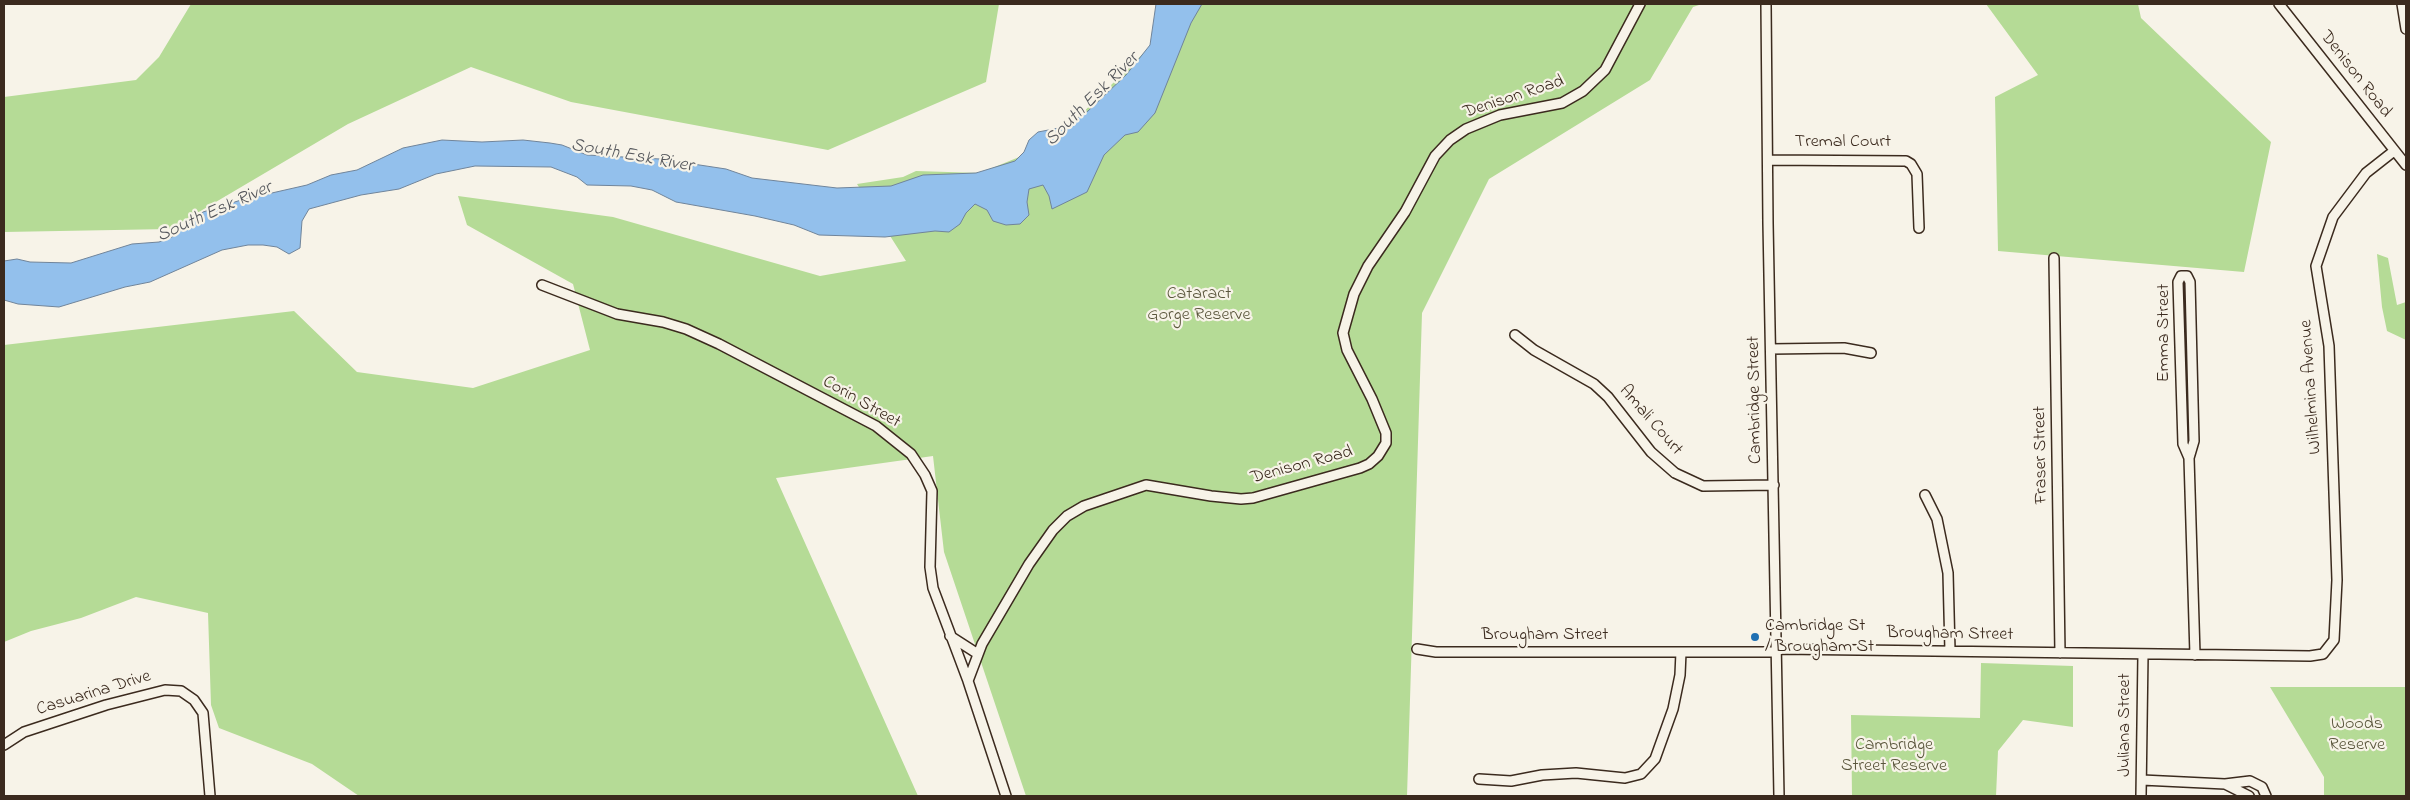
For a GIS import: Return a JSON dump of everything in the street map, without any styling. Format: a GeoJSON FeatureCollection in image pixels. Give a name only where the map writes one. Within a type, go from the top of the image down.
{"type":"FeatureCollection","features":[{"type":"Feature","properties":{"kind":"street","name":"Denison Road"},"geometry":{"type":"LineString","coordinates":[[968,681],[978,654],[1006,602],[1053,530],[1067,516],[1084,506],[1146,485],[1210,496],[1241,499],[1254,498],[1360,468],[1369,464],[1378,456],[1386,443],[1386,433],[1372,399],[1347,350],[1343,333],[1354,294],[1368,266],[1405,212],[1435,156],[1450,140],[1466,129],[1493,118],[1530,108],[1562,103],[1583,92],[1604,70],[1640,4]]}},
{"type":"Feature","properties":{"kind":"street","name":"Cambridge Street"},"geometry":{"type":"LineString","coordinates":[[1766,4],[1779,796]]}},
{"type":"Feature","properties":{"kind":"street","name":"Denison Road"},"geometry":{"type":"LineString","coordinates":[[2279,4],[2406,165]]}},
{"type":"Feature","properties":{"kind":"street"},"geometry":{"type":"LineString","coordinates":[[2402,4],[2406,29]]}},
{"type":"Feature","properties":{"kind":"street","name":"Wilhelmina Avenue"},"geometry":{"type":"LineString","coordinates":[[2330,648],[2335,634],[2338,580],[2331,377],[2329,346],[2316,266],[2333,217],[2366,174],[2394,151]]}},
{"type":"Feature","properties":{"kind":"street","name":"Tremal Court"},"geometry":{"type":"LineString","coordinates":[[1768,160],[1906,161],[1911,164],[1917,174],[1919,228]]}},
{"type":"Feature","properties":{"kind":"street","name":"Fraser Street"},"geometry":{"type":"LineString","coordinates":[[2054,258],[2060,653]]}},
{"type":"Feature","properties":{"kind":"street","name":"Emma Street"},"geometry":{"type":"LineString","coordinates":[[2189,458],[2183,444],[2178,282],[2181,276],[2187,276],[2190,282],[2194,441],[2189,458],[2195,655]]}},
{"type":"Feature","properties":{"kind":"street","name":"Corin Street"},"geometry":{"type":"LineString","coordinates":[[542,285],[617,314],[662,322],[686,329],[854,414],[894,440],[911,454],[925,475],[932,491],[930,567],[933,588],[968,681],[1006,796]]}},
{"type":"Feature","properties":{"kind":"street","name":"Amali Court"},"geometry":{"type":"LineString","coordinates":[[1515,335],[1534,350],[1594,384],[1608,397],[1651,452],[1675,473],[1703,486],[1774,485]]}},
{"type":"Feature","properties":{"kind":"street"},"geometry":{"type":"LineString","coordinates":[[1771,348],[1844,348],[1871,353]]}},
{"type":"Feature","properties":{"kind":"street"},"geometry":{"type":"LineString","coordinates":[[1926,495],[1937,519],[1948,573],[1950,651]]}},
{"type":"Feature","properties":{"kind":"street"},"geometry":{"type":"LineString","coordinates":[[950,636],[978,654]]}},
{"type":"Feature","properties":{"kind":"street","name":"Brougham Street"},"geometry":{"type":"LineString","coordinates":[[1418,649],[1445,652],[1680,652],[1777,651],[1783,649],[2314,656],[2323,654],[2330,648]]}},
{"type":"Feature","properties":{"kind":"street"},"geometry":{"type":"LineString","coordinates":[[1479,778],[1511,781],[1542,775],[1576,773],[1625,778],[1641,774],[1655,759],[1673,708],[1680,675],[1680,652]]}},
{"type":"Feature","properties":{"kind":"street","name":"Juliana Street"},"geometry":{"type":"LineString","coordinates":[[2141,796],[2143,654]]}},
{"type":"Feature","properties":{"kind":"street","name":"Casuarina Drive"},"geometry":{"type":"LineString","coordinates":[[4,745],[33,729],[106,705],[165,690],[181,691],[199,706],[204,721],[210,796]]}},
{"type":"Feature","properties":{"kind":"street"},"geometry":{"type":"LineString","coordinates":[[2142,780],[2225,784],[2239,781],[2256,782],[2262,786],[2266,796]]}},
{"type":"Feature","properties":{"kind":"street"},"geometry":{"type":"LineString","coordinates":[[2225,784],[2249,796]]}},
{"type":"Feature","properties":{"kind":"green space"},"geometry":{"type":"Polygon","coordinates":[[[191,4],[999,4],[986,82],[828,150],[571,102],[471,67],[348,124],[170,229],[4,232],[4,97],[136,80],[159,57],[191,4]]]}},
{"type":"Feature","properties":{"kind":"green space","name":"Cataract Gorge Reserve"},"geometry":{"type":"Polygon","coordinates":[[[1194,4],[1702,4],[1693,7],[1650,80],[1489,179],[1422,313],[1407,796],[1026,796],[944,552],[933,456],[776,478],[918,796],[359,796],[312,764],[219,728],[211,705],[208,613],[136,597],[81,618],[31,631],[4,642],[4,345],[294,311],[357,372],[473,388],[590,350],[573,284],[467,225],[458,196],[613,217],[820,276],[906,261],[857,184],[903,177],[916,171],[980,173],[1024,155],[1067,128],[1194,4]]]}},
{"type":"Feature","properties":{"kind":"green space"},"geometry":{"type":"Polygon","coordinates":[[[1986,4],[2138,4],[2141,18],[2271,142],[2244,272],[1998,251],[1995,97],[2038,75],[1986,4]]]}},
{"type":"Feature","properties":{"kind":"green space"},"geometry":{"type":"Polygon","coordinates":[[[2377,254],[2388,258],[2397,305],[2406,302],[2406,340],[2387,331],[2382,307],[2377,254]]]}},
{"type":"Feature","properties":{"kind":"green space","name":"Cambridge Street Reserve"},"geometry":{"type":"Polygon","coordinates":[[[1981,663],[2073,666],[2073,727],[2023,720],[1998,751],[1996,796],[1852,796],[1851,715],[1980,718],[1981,663]]]}},
{"type":"Feature","properties":{"kind":"green space","name":"Woods Reserve"},"geometry":{"type":"Polygon","coordinates":[[[2270,687],[2406,687],[2406,796],[2324,796],[2324,777],[2270,687]]]}},
{"type":"Feature","properties":{"kind":"water","name":"South Esk River"},"geometry":{"type":"Polygon","coordinates":[[[1156,4],[1202,4],[1191,23],[1155,113],[1138,132],[1125,135],[1104,155],[1087,192],[1052,209],[1049,196],[1043,185],[1029,189],[1027,202],[1029,215],[1020,224],[1006,225],[993,221],[987,210],[975,204],[966,213],[960,224],[949,232],[935,231],[885,237],[819,235],[794,225],[755,216],[676,202],[652,190],[631,186],[587,185],[577,177],[551,167],[475,166],[436,174],[399,189],[361,195],[309,209],[302,221],[300,248],[289,254],[277,247],[263,245],[248,245],[222,250],[150,282],[125,287],[59,307],[18,304],[4,300],[4,261],[17,259],[30,262],[71,263],[132,244],[159,242],[172,237],[203,212],[241,200],[307,185],[331,175],[357,170],[403,148],[442,140],[482,142],[523,140],[550,143],[562,145],[587,155],[660,159],[726,169],[752,178],[837,188],[891,186],[923,175],[976,173],[1015,161],[1024,152],[1029,140],[1038,132],[1064,127],[1088,111],[1126,75],[1150,45],[1156,4]]]}},
{"type":"Feature","properties":{"kind":"place","name":"Cambridge St / Brougham St"},"geometry":{"type":"Point","coordinates":[1755,637]}}]}
